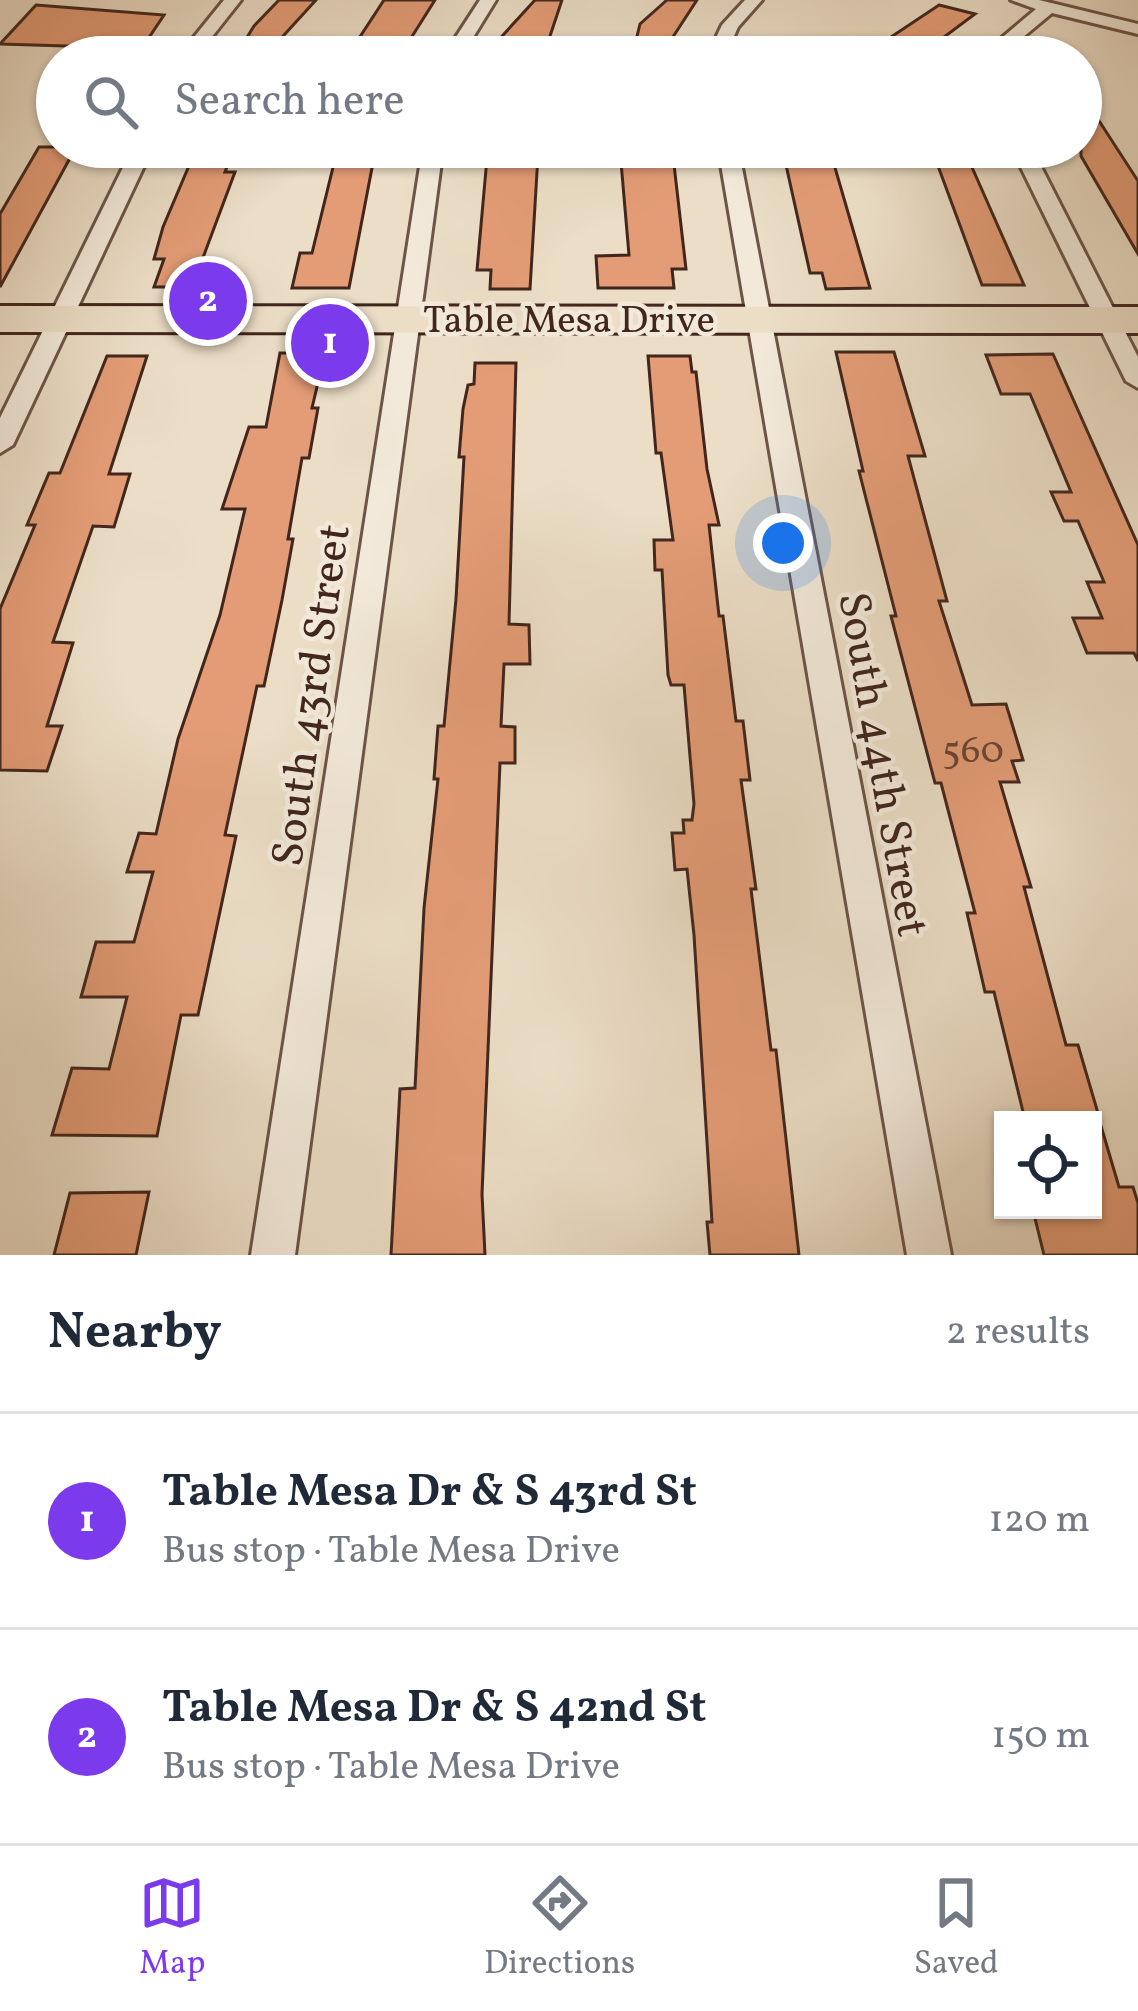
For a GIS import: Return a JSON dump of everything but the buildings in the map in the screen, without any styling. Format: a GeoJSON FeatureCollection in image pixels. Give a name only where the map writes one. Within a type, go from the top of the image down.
{"type":"FeatureCollection","features":[{"type":"Feature","properties":{"kind":"highway","name":"Table Mesa Drive"},"geometry":{"type":"LineString","coordinates":[[0,320],[1122,320]]}},
{"type":"Feature","properties":{"kind":"street"},"geometry":{"type":"LineString","coordinates":[[204,36],[233,0]]}},
{"type":"Feature","properties":{"kind":"street"},"geometry":{"type":"LineString","coordinates":[[465,36],[488,0]]}},
{"type":"Feature","properties":{"kind":"street"},"geometry":{"type":"LineString","coordinates":[[725,36],[754,0]]}},
{"type":"Feature","properties":{"kind":"street"},"geometry":{"type":"LineString","coordinates":[[1019,0],[1138,29]]}},
{"type":"Feature","properties":{"kind":"street"},"geometry":{"type":"LineString","coordinates":[[1014,36],[1049,8]]}},
{"type":"Feature","properties":{"kind":"street"},"geometry":{"type":"LineString","coordinates":[[0,445],[133,168]]}},
{"type":"Feature","properties":{"kind":"street","name":"South 43rd Street"},"geometry":{"type":"LineString","coordinates":[[273,1255],[430,168]]}},
{"type":"Feature","properties":{"kind":"street","name":"South 44th Street"},"geometry":{"type":"LineString","coordinates":[[732,168],[929,1255]]}},
{"type":"Feature","properties":{"kind":"street"},"geometry":{"type":"LineString","coordinates":[[1033,168],[1122,320],[1138,381]]}},
{"type":"Feature","properties":{"kind":"place","name":"Table Mesa Dr & S 42nd St"},"geometry":{"type":"Point","coordinates":[208,301]}},
{"type":"Feature","properties":{"kind":"place","name":"Table Mesa Dr & S 43rd St"},"geometry":{"type":"Point","coordinates":[330,343]}}]}
